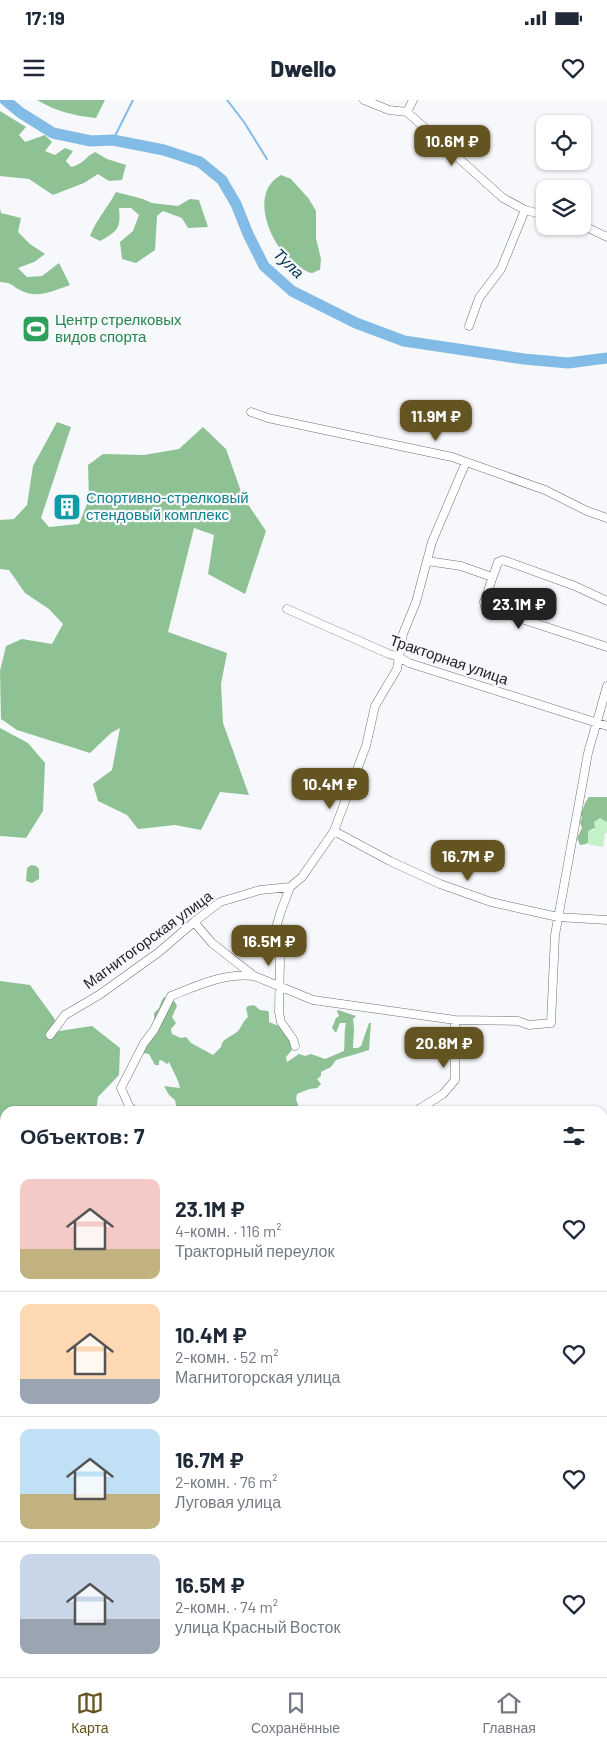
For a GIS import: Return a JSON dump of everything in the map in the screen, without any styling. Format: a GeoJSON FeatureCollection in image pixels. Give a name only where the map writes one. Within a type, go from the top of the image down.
{"type":"FeatureCollection","features":[{"type":"Feature","properties":{"kind":"street"},"geometry":{"type":"LineString","coordinates":[[364,100],[389,110],[407,112],[503,198],[525,210],[536,213]]}},
{"type":"Feature","properties":{"kind":"street"},"geometry":{"type":"LineString","coordinates":[[407,112],[413,100]]}},
{"type":"Feature","properties":{"kind":"street"},"geometry":{"type":"LineString","coordinates":[[469,326],[479,298],[501,269],[525,210]]}},
{"type":"Feature","properties":{"kind":"street"},"geometry":{"type":"LineString","coordinates":[[591,229],[607,236]]}},
{"type":"Feature","properties":{"kind":"street"},"geometry":{"type":"LineString","coordinates":[[251,412],[268,418],[443,455],[545,490],[587,511],[607,518]]}},
{"type":"Feature","properties":{"kind":"street"},"geometry":{"type":"LineString","coordinates":[[296,1046],[281,1022],[279,1012],[280,959],[276,942],[276,928],[280,914],[290,887],[302,877],[334,831],[366,746],[375,706],[396,668],[403,634],[416,602],[432,542],[466,462]]}},
{"type":"Feature","properties":{"kind":"street"},"geometry":{"type":"LineString","coordinates":[[428,560],[461,566],[492,577]]}},
{"type":"Feature","properties":{"kind":"street"},"geometry":{"type":"LineString","coordinates":[[607,601],[575,586],[508,560],[500,560],[484,602],[485,607],[607,647]]}},
{"type":"Feature","properties":{"kind":"street","name":"Тракторная улица"},"geometry":{"type":"LineString","coordinates":[[287,609],[389,654],[399,656],[409,663],[607,726]]}},
{"type":"Feature","properties":{"kind":"street"},"geometry":{"type":"LineString","coordinates":[[194,922],[212,943],[254,976],[313,1000],[456,1020],[518,1021],[529,1025],[551,1024],[554,944],[558,917],[586,763],[607,686]]}},
{"type":"Feature","properties":{"kind":"street"},"geometry":{"type":"LineString","coordinates":[[334,831],[390,861],[440,884],[491,902],[558,917],[607,920]]}},
{"type":"Feature","properties":{"kind":"street","name":"Магнитогорская улица"},"geometry":{"type":"LineString","coordinates":[[50,1035],[65,1015],[100,995],[159,952],[220,902],[260,890],[290,887]]}},
{"type":"Feature","properties":{"kind":"street"},"geometry":{"type":"LineString","coordinates":[[129,1106],[121,1088],[171,996],[216,979],[238,975],[254,976]]}},
{"type":"Feature","properties":{"kind":"street"},"geometry":{"type":"LineString","coordinates":[[425,1106],[443,1094],[455,1080],[456,1020]]}},
{"type":"Feature","properties":{"kind":"green space"},"geometry":{"type":"Polygon","coordinates":[[[37,100],[105,100],[96,118],[65,112],[37,100]]]}},
{"type":"Feature","properties":{"kind":"green space"},"geometry":{"type":"Polygon","coordinates":[[[0,111],[26,127],[19,135],[25,142],[45,135],[52,142],[45,151],[55,155],[65,148],[73,151],[66,161],[71,167],[79,164],[95,152],[107,159],[126,165],[122,180],[109,181],[98,174],[84,183],[53,195],[29,179],[0,176],[0,111]]]}},
{"type":"Feature","properties":{"kind":"green space"},"geometry":{"type":"Polygon","coordinates":[[[281,175],[291,179],[309,199],[316,211],[316,238],[321,259],[320,270],[313,273],[302,268],[282,251],[268,227],[264,207],[265,198],[273,181],[281,175]]]}},
{"type":"Feature","properties":{"kind":"green space"},"geometry":{"type":"Polygon","coordinates":[[[116,192],[152,203],[178,206],[190,199],[199,200],[208,227],[188,228],[182,218],[163,211],[157,216],[155,250],[136,263],[122,259],[120,242],[133,231],[139,215],[131,208],[119,208],[119,225],[111,234],[100,241],[90,236],[95,224],[116,192]]]}},
{"type":"Feature","properties":{"kind":"green space"},"geometry":{"type":"Polygon","coordinates":[[[0,208],[1,213],[21,218],[18,232],[30,244],[45,254],[34,262],[18,268],[27,277],[42,276],[59,263],[70,285],[46,293],[34,294],[22,291],[5,282],[0,282],[0,208]]]}},
{"type":"Feature","properties":{"kind":"green space"},"geometry":{"type":"Polygon","coordinates":[[[57,422],[71,427],[41,518],[49,527],[79,524],[89,499],[88,465],[103,454],[144,455],[179,449],[203,427],[226,449],[243,497],[266,531],[245,594],[208,574],[214,535],[194,528],[168,632],[227,653],[221,684],[223,723],[249,795],[220,792],[201,830],[175,825],[138,829],[127,815],[98,801],[93,784],[112,770],[120,728],[111,733],[90,753],[17,730],[1,719],[0,671],[6,646],[22,639],[52,644],[63,624],[49,609],[25,593],[9,570],[0,569],[0,520],[14,519],[27,505],[33,466],[57,422]]]}},
{"type":"Feature","properties":{"kind":"green space"},"geometry":{"type":"Polygon","coordinates":[[[0,728],[28,743],[45,763],[43,811],[26,838],[0,836],[0,728]]]}},
{"type":"Feature","properties":{"kind":"green space"},"geometry":{"type":"Polygon","coordinates":[[[589,797],[607,797],[607,820],[606,822],[600,818],[594,822],[595,828],[588,831],[588,842],[580,845],[577,838],[582,828],[580,813],[589,797]]]}},
{"type":"Feature","properties":{"kind":"green space"},"geometry":{"type":"Polygon","coordinates":[[[600,818],[605,822],[607,820],[607,833],[605,833],[603,847],[586,844],[588,842],[588,831],[594,830],[594,822],[600,818]]]}},
{"type":"Feature","properties":{"kind":"green space"},"geometry":{"type":"Polygon","coordinates":[[[31,865],[39,869],[39,879],[32,883],[26,881],[27,868],[31,865]]]}},
{"type":"Feature","properties":{"kind":"green space"},"geometry":{"type":"Polygon","coordinates":[[[0,981],[30,985],[54,1018],[59,1031],[92,1026],[120,1048],[119,1075],[98,1097],[97,1106],[0,1106],[0,981]]]}},
{"type":"Feature","properties":{"kind":"green space"},"geometry":{"type":"Polygon","coordinates":[[[164,997],[175,1002],[177,1006],[172,1017],[176,1023],[171,1029],[172,1034],[181,1038],[186,1037],[191,1043],[213,1055],[225,1040],[238,1031],[248,1017],[246,1008],[254,1005],[260,1010],[268,1011],[269,1022],[281,1027],[292,1042],[292,1050],[286,1057],[287,1062],[299,1054],[305,1056],[311,1054],[325,1059],[344,1051],[346,1023],[340,1023],[336,1033],[332,1028],[336,1018],[339,1016],[338,1010],[356,1016],[353,1019],[353,1048],[361,1046],[369,1023],[371,1023],[369,1050],[336,1060],[331,1067],[321,1072],[321,1076],[317,1079],[321,1084],[317,1088],[297,1094],[296,1099],[298,1106],[176,1106],[175,1100],[169,1095],[164,1086],[180,1088],[169,1062],[167,1064],[161,1060],[159,1065],[155,1065],[149,1054],[142,1053],[152,1028],[154,1013],[159,1008],[164,997]]]}},
{"type":"Feature","properties":{"kind":"waterway","name":"Тула"},"geometry":{"type":"LineString","coordinates":[[5,100],[21,113],[53,133],[91,141],[113,140],[164,150],[200,162],[222,180],[236,204],[264,266],[292,291],[356,323],[404,341],[524,359],[568,363],[607,358]]}},
{"type":"Feature","properties":{"kind":"waterway"},"geometry":{"type":"LineString","coordinates":[[113,140],[133,100]]}},
{"type":"Feature","properties":{"kind":"waterway"},"geometry":{"type":"LineString","coordinates":[[227,100],[244,122],[267,159]]}},
{"type":"Feature","properties":{"kind":"place","name":"Центр стрелковых видов спорта"},"geometry":{"type":"Point","coordinates":[36,329]}},
{"type":"Feature","properties":{"kind":"place","name":"Спортивно-стрелковый стендовый комплекс"},"geometry":{"type":"Point","coordinates":[67,507]}}]}
